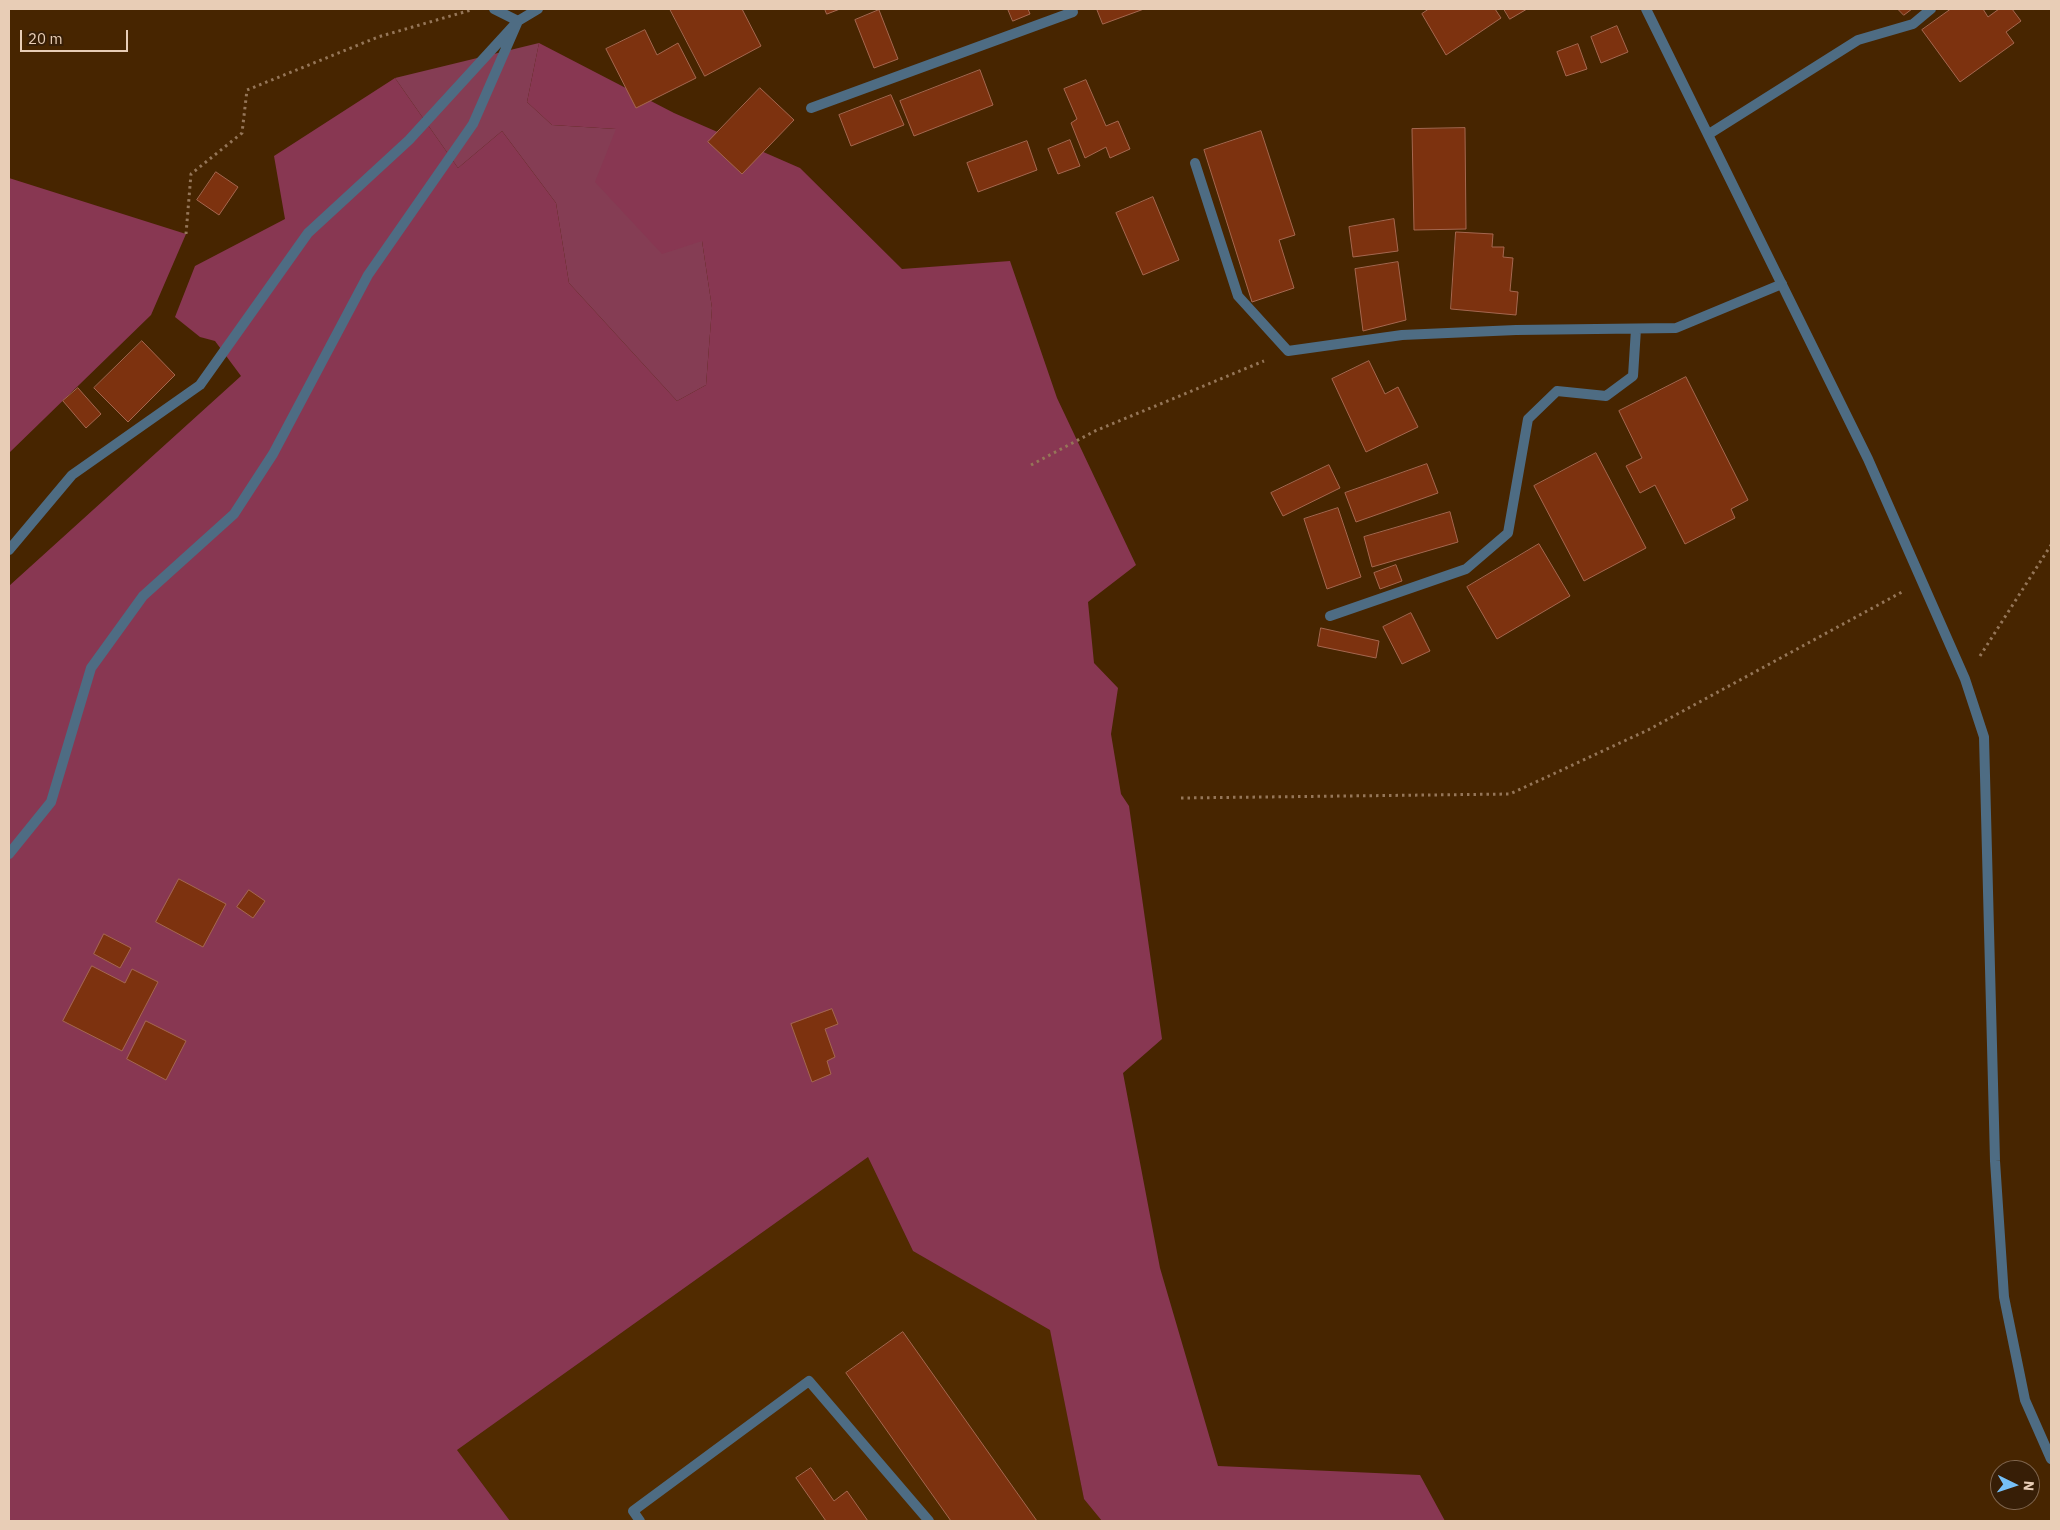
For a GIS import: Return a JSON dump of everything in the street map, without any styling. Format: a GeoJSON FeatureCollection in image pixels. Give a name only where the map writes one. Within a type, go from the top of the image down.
{"type":"FeatureCollection","features":[{"type":"Feature","properties":{"kind":"street"},"geometry":{"type":"LineString","coordinates":[[494,9],[518,21]]}},
{"type":"Feature","properties":{"kind":"street"},"geometry":{"type":"LineString","coordinates":[[9,550],[72,475],[200,385],[308,233],[408,140],[518,21],[538,9]]}},
{"type":"Feature","properties":{"kind":"street"},"geometry":{"type":"LineString","coordinates":[[811,108],[1073,12],[1071,9]]}},
{"type":"Feature","properties":{"kind":"street"},"geometry":{"type":"LineString","coordinates":[[1646,9],[1868,459],[1965,679],[1984,737],[1995,1151],[2004,1297],[2025,1400],[2051,1459]]}},
{"type":"Feature","properties":{"kind":"street"},"geometry":{"type":"LineString","coordinates":[[1708,134],[1858,40],[1913,24],[1931,9]]}},
{"type":"Feature","properties":{"kind":"street"},"geometry":{"type":"LineString","coordinates":[[9,854],[51,802],[91,668],[143,596],[234,514],[273,454],[368,275],[473,124],[518,21]]}},
{"type":"Feature","properties":{"kind":"street"},"geometry":{"type":"LineString","coordinates":[[1195,163],[1238,296],[1288,351],[1402,335],[1516,330],[1676,328],[1782,284]]}},
{"type":"Feature","properties":{"kind":"street"},"geometry":{"type":"LineString","coordinates":[[1330,616],[1466,569],[1508,533],[1528,420],[1557,391],[1606,396],[1632,376],[1636,329]]}},
{"type":"Feature","properties":{"kind":"street"},"geometry":{"type":"LineString","coordinates":[[640,1521],[633,1511],[809,1381],[929,1521]]}},
{"type":"Feature","properties":{"kind":"path"},"geometry":{"type":"LineString","coordinates":[[186,234],[191,174],[242,133],[247,90],[378,37],[476,9]]}},
{"type":"Feature","properties":{"kind":"path"},"geometry":{"type":"LineString","coordinates":[[1031,465],[1095,431],[1288,351]]}},
{"type":"Feature","properties":{"kind":"path"},"geometry":{"type":"LineString","coordinates":[[1965,679],[2051,545]]}},
{"type":"Feature","properties":{"kind":"path"},"geometry":{"type":"LineString","coordinates":[[1181,798],[1510,794],[1648,730],[1922,581]]}},
{"type":"Feature","properties":{"kind":"shaded area"},"geometry":{"type":"Polygon","coordinates":[[[539,43],[527,102],[552,125],[616,129],[702,241],[712,308],[706,385],[677,401],[569,283],[556,203],[502,131],[458,168],[395,78],[539,43]]]}},
{"type":"Feature","properties":{"kind":"shaded area"},"geometry":{"type":"Polygon","coordinates":[[[539,43],[674,113],[800,168],[902,269],[1010,261],[1057,398],[1136,565],[1088,602],[1094,663],[1118,688],[1111,734],[1121,794],[1129,806],[1162,1039],[1123,1073],[1160,1268],[1218,1466],[1420,1475],[1445,1521],[1102,1521],[1084,1499],[1050,1330],[913,1251],[868,1157],[457,1450],[510,1521],[9,1521],[9,586],[241,376],[215,341],[200,337],[175,317],[195,266],[285,219],[274,156],[395,78],[458,168],[502,131],[556,203],[569,283],[677,401],[706,385],[712,308],[702,241],[662,254],[595,182],[616,129],[552,125],[527,102],[539,43]]]}},
{"type":"Feature","properties":{"kind":"shaded area"},"geometry":{"type":"Polygon","coordinates":[[[9,178],[186,234],[151,315],[9,453],[9,178]]]}},
{"type":"Feature","properties":{"kind":"shaded area"},"geometry":{"type":"Polygon","coordinates":[[[868,1157],[913,1251],[1050,1329],[1084,1499],[1102,1521],[510,1521],[457,1450],[868,1157]]]}},
{"type":"Feature","properties":{"kind":"building"},"geometry":{"type":"Polygon","coordinates":[[[670,9],[742,9],[761,46],[705,76],[670,9]]]}},
{"type":"Feature","properties":{"kind":"building"},"geometry":{"type":"Polygon","coordinates":[[[825,9],[840,9],[827,14],[825,9]]]}},
{"type":"Feature","properties":{"kind":"building"},"geometry":{"type":"Polygon","coordinates":[[[1008,9],[1028,9],[1030,14],[1013,21],[1008,9]]]}},
{"type":"Feature","properties":{"kind":"building"},"geometry":{"type":"Polygon","coordinates":[[[1097,9],[1144,9],[1103,24],[1097,9]]]}},
{"type":"Feature","properties":{"kind":"building"},"geometry":{"type":"Polygon","coordinates":[[[1429,9],[1495,9],[1501,18],[1446,55],[1422,14],[1429,9]]]}},
{"type":"Feature","properties":{"kind":"building"},"geometry":{"type":"Polygon","coordinates":[[[1504,9],[1527,9],[1510,19],[1504,9]]]}},
{"type":"Feature","properties":{"kind":"building"},"geometry":{"type":"Polygon","coordinates":[[[1898,9],[1912,9],[1904,15],[1898,9]]]}},
{"type":"Feature","properties":{"kind":"building"},"geometry":{"type":"Polygon","coordinates":[[[1951,9],[1983,9],[1988,17],[1999,9],[2012,9],[2021,21],[2006,32],[2014,43],[1960,82],[1922,30],[1951,9]]]}},
{"type":"Feature","properties":{"kind":"building"},"geometry":{"type":"Polygon","coordinates":[[[879,10],[898,59],[874,68],[855,20],[879,10]]]}},
{"type":"Feature","properties":{"kind":"building"},"geometry":{"type":"Polygon","coordinates":[[[1617,26],[1628,52],[1601,63],[1591,37],[1617,26]]]}},
{"type":"Feature","properties":{"kind":"building"},"geometry":{"type":"Polygon","coordinates":[[[645,30],[657,55],[678,43],[696,78],[636,108],[606,49],[645,30]]]}},
{"type":"Feature","properties":{"kind":"building"},"geometry":{"type":"Polygon","coordinates":[[[1578,44],[1587,69],[1566,76],[1557,52],[1578,44]]]}},
{"type":"Feature","properties":{"kind":"building"},"geometry":{"type":"Polygon","coordinates":[[[980,70],[993,105],[914,136],[900,101],[980,70]]]}},
{"type":"Feature","properties":{"kind":"building"},"geometry":{"type":"Polygon","coordinates":[[[1086,80],[1106,126],[1118,121],[1130,149],[1110,158],[1106,147],[1085,158],[1071,123],[1077,119],[1064,89],[1086,80]]]}},
{"type":"Feature","properties":{"kind":"building"},"geometry":{"type":"Polygon","coordinates":[[[760,88],[794,120],[742,174],[708,142],[760,88]]]}},
{"type":"Feature","properties":{"kind":"building"},"geometry":{"type":"Polygon","coordinates":[[[891,95],[904,125],[851,146],[839,115],[891,95]]]}},
{"type":"Feature","properties":{"kind":"building"},"geometry":{"type":"Polygon","coordinates":[[[1465,128],[1466,229],[1414,230],[1412,129],[1465,128]]]}},
{"type":"Feature","properties":{"kind":"building"},"geometry":{"type":"Polygon","coordinates":[[[1261,131],[1295,235],[1279,240],[1294,288],[1252,302],[1204,150],[1261,131]]]}},
{"type":"Feature","properties":{"kind":"building"},"geometry":{"type":"Polygon","coordinates":[[[1070,140],[1080,166],[1058,174],[1048,149],[1070,140]]]}},
{"type":"Feature","properties":{"kind":"building"},"geometry":{"type":"Polygon","coordinates":[[[1027,141],[1037,170],[978,192],[967,163],[1027,141]]]}},
{"type":"Feature","properties":{"kind":"building"},"geometry":{"type":"Polygon","coordinates":[[[216,172],[238,187],[219,215],[197,200],[216,172]]]}},
{"type":"Feature","properties":{"kind":"building"},"geometry":{"type":"Polygon","coordinates":[[[1153,197],[1179,260],[1143,275],[1116,213],[1153,197]]]}},
{"type":"Feature","properties":{"kind":"building"},"geometry":{"type":"Polygon","coordinates":[[[1394,219],[1398,251],[1353,257],[1349,227],[1394,219]]]}},
{"type":"Feature","properties":{"kind":"building"},"geometry":{"type":"Polygon","coordinates":[[[1456,232],[1493,234],[1492,247],[1504,247],[1503,257],[1513,258],[1510,291],[1518,292],[1516,315],[1451,309],[1456,232]]]}},
{"type":"Feature","properties":{"kind":"building"},"geometry":{"type":"Polygon","coordinates":[[[1398,262],[1406,320],[1363,331],[1355,269],[1398,262]]]}},
{"type":"Feature","properties":{"kind":"building"},"geometry":{"type":"Polygon","coordinates":[[[142,341],[175,375],[128,422],[94,388],[142,341]]]}},
{"type":"Feature","properties":{"kind":"building"},"geometry":{"type":"Polygon","coordinates":[[[1369,361],[1385,394],[1398,387],[1418,427],[1366,452],[1332,379],[1369,361]]]}},
{"type":"Feature","properties":{"kind":"building"},"geometry":{"type":"Polygon","coordinates":[[[1686,377],[1748,500],[1731,509],[1735,518],[1685,544],[1655,485],[1640,493],[1626,466],[1642,458],[1619,411],[1686,377]]]}},
{"type":"Feature","properties":{"kind":"building"},"geometry":{"type":"Polygon","coordinates":[[[78,388],[101,414],[86,428],[63,401],[78,388]]]}},
{"type":"Feature","properties":{"kind":"building"},"geometry":{"type":"Polygon","coordinates":[[[1596,453],[1646,548],[1584,581],[1534,486],[1596,453]]]}},
{"type":"Feature","properties":{"kind":"building"},"geometry":{"type":"Polygon","coordinates":[[[1427,464],[1438,493],[1356,522],[1345,493],[1427,464]]]}},
{"type":"Feature","properties":{"kind":"building"},"geometry":{"type":"Polygon","coordinates":[[[1329,465],[1340,488],[1283,516],[1271,493],[1329,465]]]}},
{"type":"Feature","properties":{"kind":"building"},"geometry":{"type":"Polygon","coordinates":[[[1338,508],[1361,577],[1327,589],[1304,519],[1338,508]]]}},
{"type":"Feature","properties":{"kind":"building"},"geometry":{"type":"Polygon","coordinates":[[[1450,512],[1458,542],[1372,567],[1364,537],[1450,512]]]}},
{"type":"Feature","properties":{"kind":"building"},"geometry":{"type":"Polygon","coordinates":[[[1539,544],[1570,596],[1497,639],[1467,587],[1539,544]]]}},
{"type":"Feature","properties":{"kind":"building"},"geometry":{"type":"Polygon","coordinates":[[[1396,565],[1402,581],[1380,589],[1374,573],[1396,565]]]}},
{"type":"Feature","properties":{"kind":"building"},"geometry":{"type":"Polygon","coordinates":[[[1411,613],[1430,651],[1402,664],[1383,627],[1411,613]]]}},
{"type":"Feature","properties":{"kind":"building"},"geometry":{"type":"Polygon","coordinates":[[[1321,628],[1379,641],[1376,658],[1318,646],[1321,628]]]}},
{"type":"Feature","properties":{"kind":"building"},"geometry":{"type":"Polygon","coordinates":[[[179,879],[226,904],[203,947],[156,922],[179,879]]]}},
{"type":"Feature","properties":{"kind":"building"},"geometry":{"type":"Polygon","coordinates":[[[249,890],[265,901],[253,918],[237,907],[249,890]]]}},
{"type":"Feature","properties":{"kind":"building"},"geometry":{"type":"Polygon","coordinates":[[[104,934],[131,948],[120,968],[94,954],[104,934]]]}},
{"type":"Feature","properties":{"kind":"building"},"geometry":{"type":"Polygon","coordinates":[[[92,966],[125,983],[132,969],[158,982],[122,1051],[63,1021],[92,966]]]}},
{"type":"Feature","properties":{"kind":"building"},"geometry":{"type":"Polygon","coordinates":[[[832,1009],[838,1024],[825,1029],[835,1057],[827,1061],[831,1074],[812,1082],[791,1024],[832,1009]]]}},
{"type":"Feature","properties":{"kind":"building"},"geometry":{"type":"Polygon","coordinates":[[[146,1021],[186,1041],[166,1080],[127,1059],[146,1021]]]}},
{"type":"Feature","properties":{"kind":"building"},"geometry":{"type":"Polygon","coordinates":[[[903,1332],[1037,1521],[951,1521],[846,1373],[903,1332]]]}},
{"type":"Feature","properties":{"kind":"building"},"geometry":{"type":"Polygon","coordinates":[[[811,1468],[834,1501],[847,1491],[868,1521],[826,1521],[796,1478],[811,1468]]]}}]}
